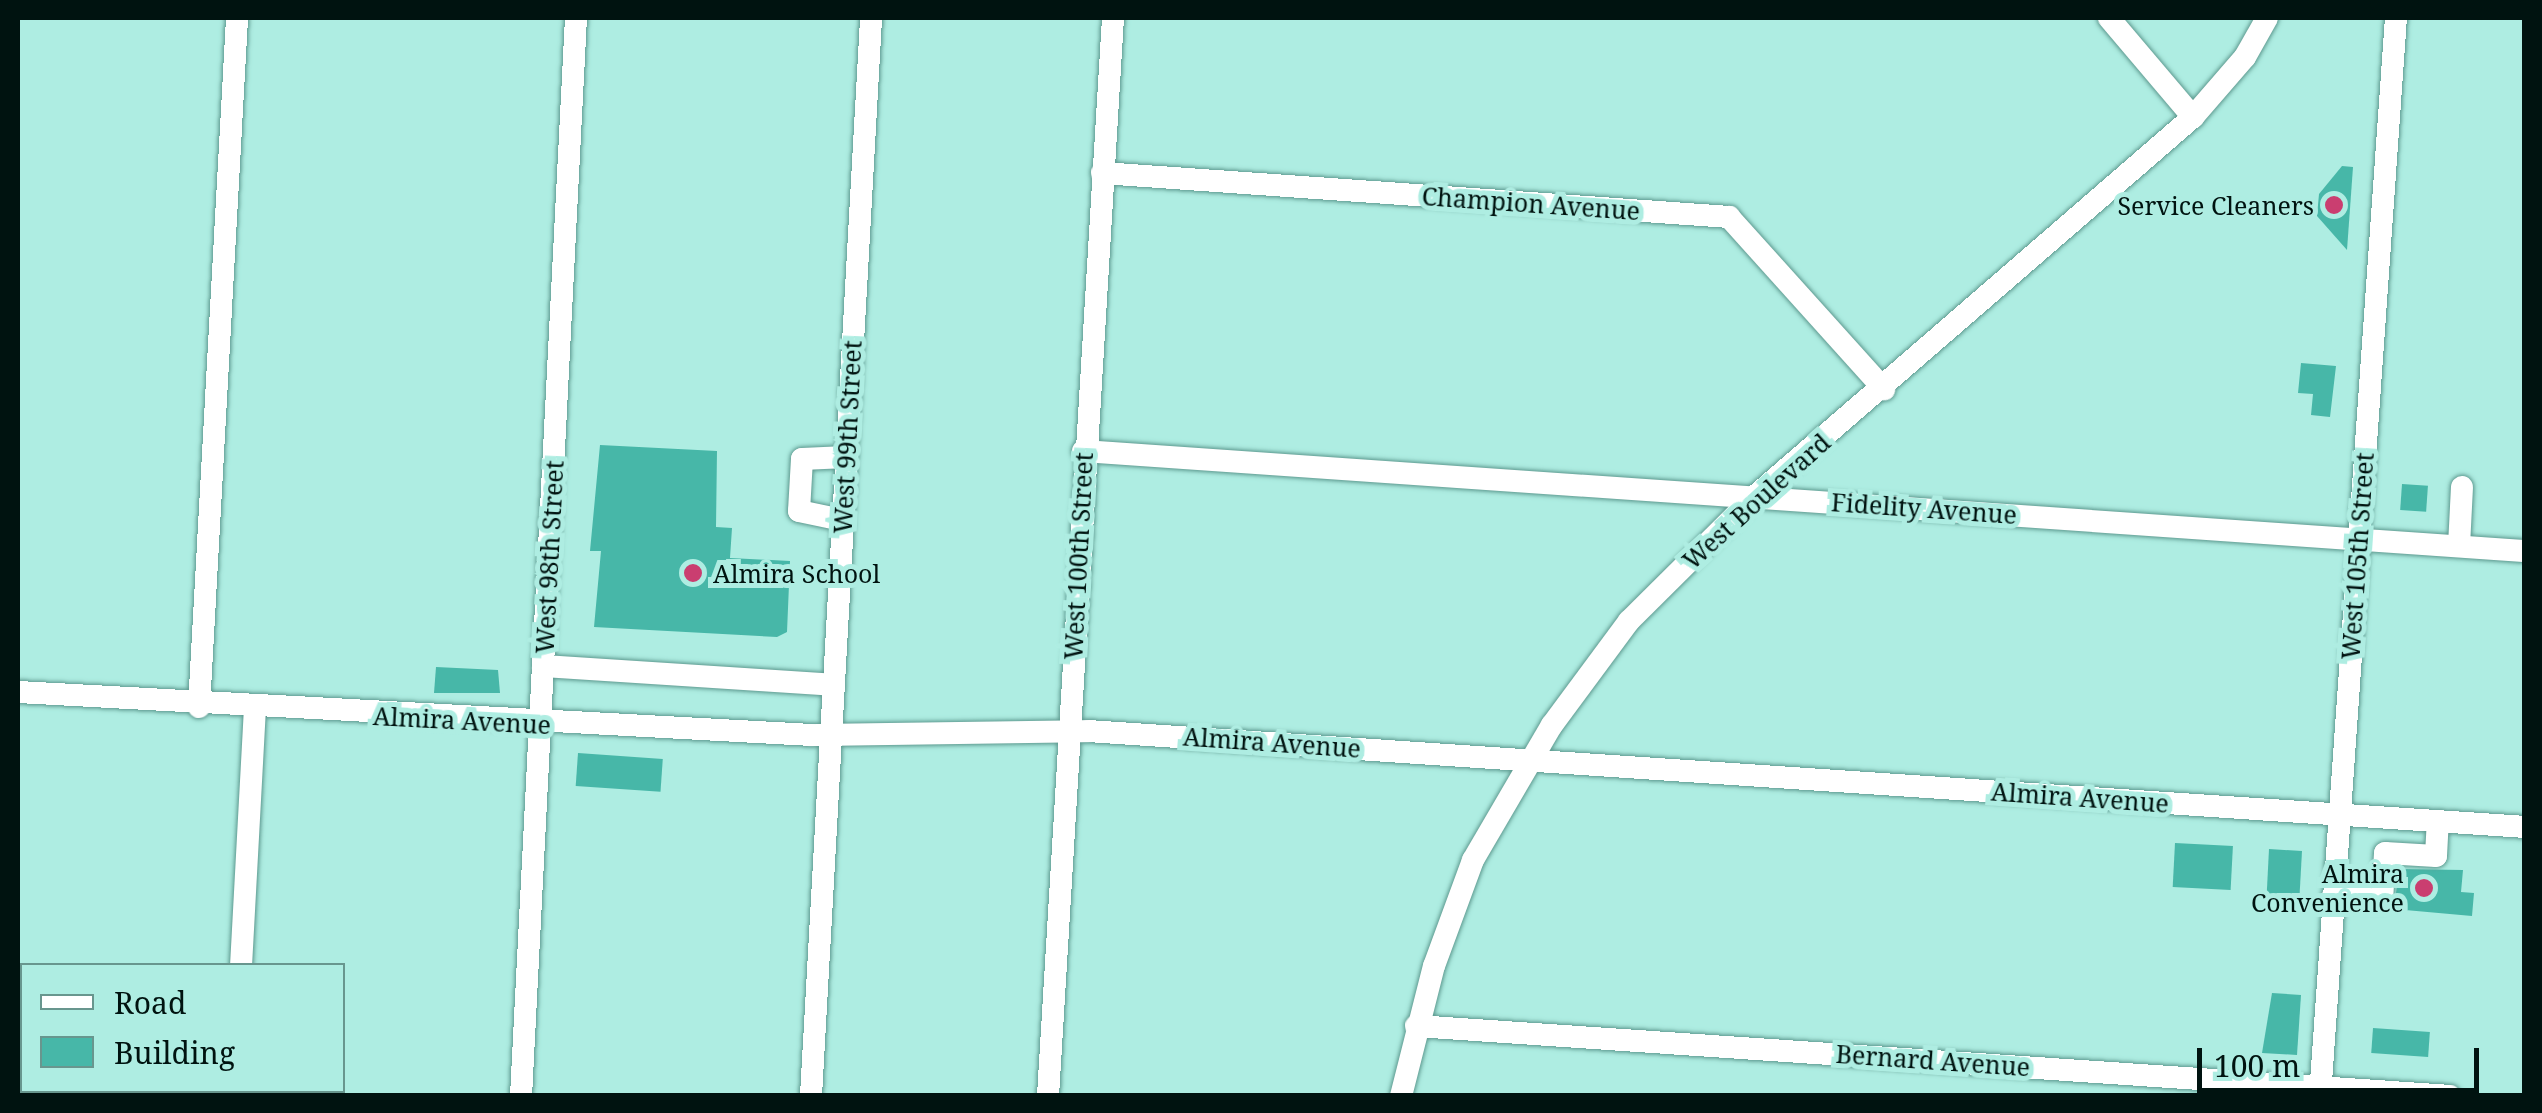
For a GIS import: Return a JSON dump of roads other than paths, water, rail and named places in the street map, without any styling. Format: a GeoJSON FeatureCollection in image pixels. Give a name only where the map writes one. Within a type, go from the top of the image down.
{"type":"FeatureCollection","features":[{"type":"Feature","properties":{"kind":"street"},"geometry":{"type":"LineString","coordinates":[[199,707],[237,18]]}},
{"type":"Feature","properties":{"kind":"street","name":"West 98th Street"},"geometry":{"type":"LineString","coordinates":[[521,1096],[576,18]]}},
{"type":"Feature","properties":{"kind":"street","name":"West 99th Street"},"geometry":{"type":"LineString","coordinates":[[811,1096],[870,18]]}},
{"type":"Feature","properties":{"kind":"street","name":"West 100th Street"},"geometry":{"type":"LineString","coordinates":[[1048,1096],[1083,451],[1113,18]]}},
{"type":"Feature","properties":{"kind":"street"},"geometry":{"type":"LineString","coordinates":[[2109,18],[2194,117]]}},
{"type":"Feature","properties":{"kind":"street","name":"West Boulevard"},"geometry":{"type":"LineString","coordinates":[[1401,1096],[1416,1026],[1474,860],[1531,759],[1629,620],[1754,497],[1884,389],[2194,117],[2245,57],[2267,18]]}},
{"type":"Feature","properties":{"kind":"street","name":"West 105th Street"},"geometry":{"type":"LineString","coordinates":[[2320,1091],[2396,18]]}},
{"type":"Feature","properties":{"kind":"street","name":"Champion Avenue"},"geometry":{"type":"LineString","coordinates":[[1102,174],[1728,217],[1884,389]]}},
{"type":"Feature","properties":{"kind":"street","name":"Fidelity Avenue"},"geometry":{"type":"LineString","coordinates":[[1083,451],[2524,551]]}},
{"type":"Feature","properties":{"kind":"street"},"geometry":{"type":"LineString","coordinates":[[842,520],[799,511],[802,459],[846,457]]}},
{"type":"Feature","properties":{"kind":"street"},"geometry":{"type":"LineString","coordinates":[[2459,546],[2462,487]]}},
{"type":"Feature","properties":{"kind":"street"},"geometry":{"type":"LineString","coordinates":[[543,666],[833,685]]}},
{"type":"Feature","properties":{"kind":"street","name":"Almira Avenue"},"geometry":{"type":"LineString","coordinates":[[18,692],[199,707],[830,736],[1070,730],[2524,827]]}},
{"type":"Feature","properties":{"kind":"street"},"geometry":{"type":"LineString","coordinates":[[241,963],[255,710]]}},
{"type":"Feature","properties":{"kind":"street"},"geometry":{"type":"LineString","coordinates":[[2333,896],[2382,900],[2385,853],[2436,856],[2438,821]]}},
{"type":"Feature","properties":{"kind":"street","name":"Bernard Avenue"},"geometry":{"type":"LineString","coordinates":[[1416,1026],[2320,1091],[2450,1096]]}},
{"type":"Feature","properties":{"kind":"place","name":"Service Cleaners"},"geometry":{"type":"Point","coordinates":[2334,205]}},
{"type":"Feature","properties":{"kind":"place","name":"Almira School"},"geometry":{"type":"Point","coordinates":[693,573]}},
{"type":"Feature","properties":{"kind":"place","name":"Almira Convenience"},"geometry":{"type":"Point","coordinates":[2424,888]}}]}
